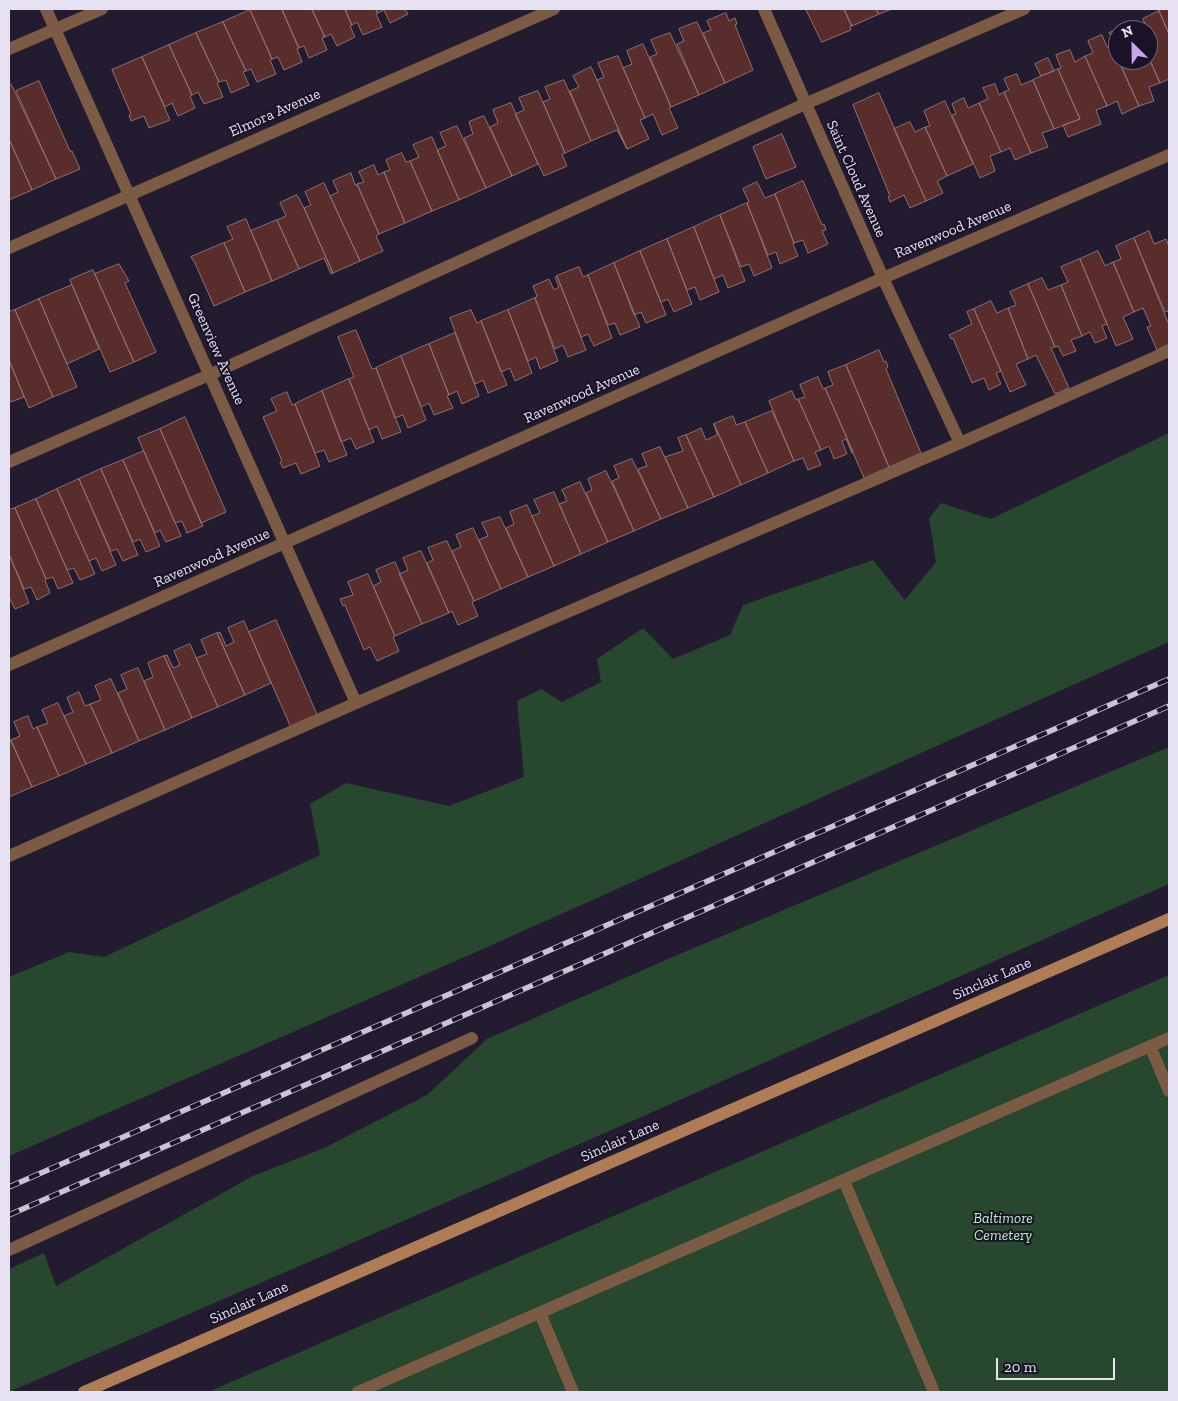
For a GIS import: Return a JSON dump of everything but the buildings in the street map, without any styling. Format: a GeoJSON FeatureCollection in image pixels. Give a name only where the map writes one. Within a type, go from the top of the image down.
{"type":"FeatureCollection","features":[{"type":"Feature","properties":{"kind":"main road","name":"Sinclair Lane"},"geometry":{"type":"LineString","coordinates":[[84,1392],[1169,919]]}},
{"type":"Feature","properties":{"kind":"street","name":"Greenview Avenue"},"geometry":{"type":"LineString","coordinates":[[46,9],[356,702]]}},
{"type":"Feature","properties":{"kind":"street"},"geometry":{"type":"LineString","coordinates":[[9,49],[102,9]]}},
{"type":"Feature","properties":{"kind":"street","name":"Elmora Avenue"},"geometry":{"type":"LineString","coordinates":[[9,248],[554,9]]}},
{"type":"Feature","properties":{"kind":"street","name":"Saint Cloud Avenue"},"geometry":{"type":"LineString","coordinates":[[764,9],[883,278],[960,443]]}},
{"type":"Feature","properties":{"kind":"street"},"geometry":{"type":"LineString","coordinates":[[9,462],[209,375],[805,104],[1024,9]]}},
{"type":"Feature","properties":{"kind":"street","name":"Ravenwood Avenue"},"geometry":{"type":"LineString","coordinates":[[9,665],[286,544],[883,278],[1169,155]]}},
{"type":"Feature","properties":{"kind":"street"},"geometry":{"type":"LineString","coordinates":[[9,856],[356,702],[960,443],[1169,351]]}},
{"type":"Feature","properties":{"kind":"street"},"geometry":{"type":"LineString","coordinates":[[9,1250],[472,1038]]}},
{"type":"Feature","properties":{"kind":"street"},"geometry":{"type":"LineString","coordinates":[[358,1392],[1169,1038]]}},
{"type":"Feature","properties":{"kind":"street"},"geometry":{"type":"LineString","coordinates":[[1150,1046],[1169,1091]]}},
{"type":"Feature","properties":{"kind":"street"},"geometry":{"type":"LineString","coordinates":[[844,1180],[934,1392]]}},
{"type":"Feature","properties":{"kind":"street"},"geometry":{"type":"LineString","coordinates":[[540,1313],[573,1392]]}},
{"type":"Feature","properties":{"kind":"green space"},"geometry":{"type":"Polygon","coordinates":[[[1169,433],[1169,642],[474,953],[9,1156],[9,977],[69,952],[104,957],[320,855],[310,804],[346,783],[449,806],[524,777],[517,701],[541,689],[562,702],[601,682],[597,659],[643,628],[673,659],[730,635],[743,605],[873,560],[905,600],[936,562],[929,518],[941,503],[991,519],[1169,433]]]}},
{"type":"Feature","properties":{"kind":"green space"},"geometry":{"type":"Polygon","coordinates":[[[1169,747],[1169,884],[530,1166],[9,1392],[9,1269],[44,1253],[56,1286],[253,1176],[324,1148],[427,1095],[487,1039],[668,959],[1169,747]]]}},
{"type":"Feature","properties":{"kind":"green space","name":"Baltimore Cemetery"},"geometry":{"type":"Polygon","coordinates":[[[1169,975],[1169,1392],[208,1392],[1169,975]]]}},
{"type":"Feature","properties":{"kind":"railway"},"geometry":{"type":"LineString","coordinates":[[9,1187],[1169,679]]}},
{"type":"Feature","properties":{"kind":"railway"},"geometry":{"type":"LineString","coordinates":[[9,1215],[1169,706]]}}]}
